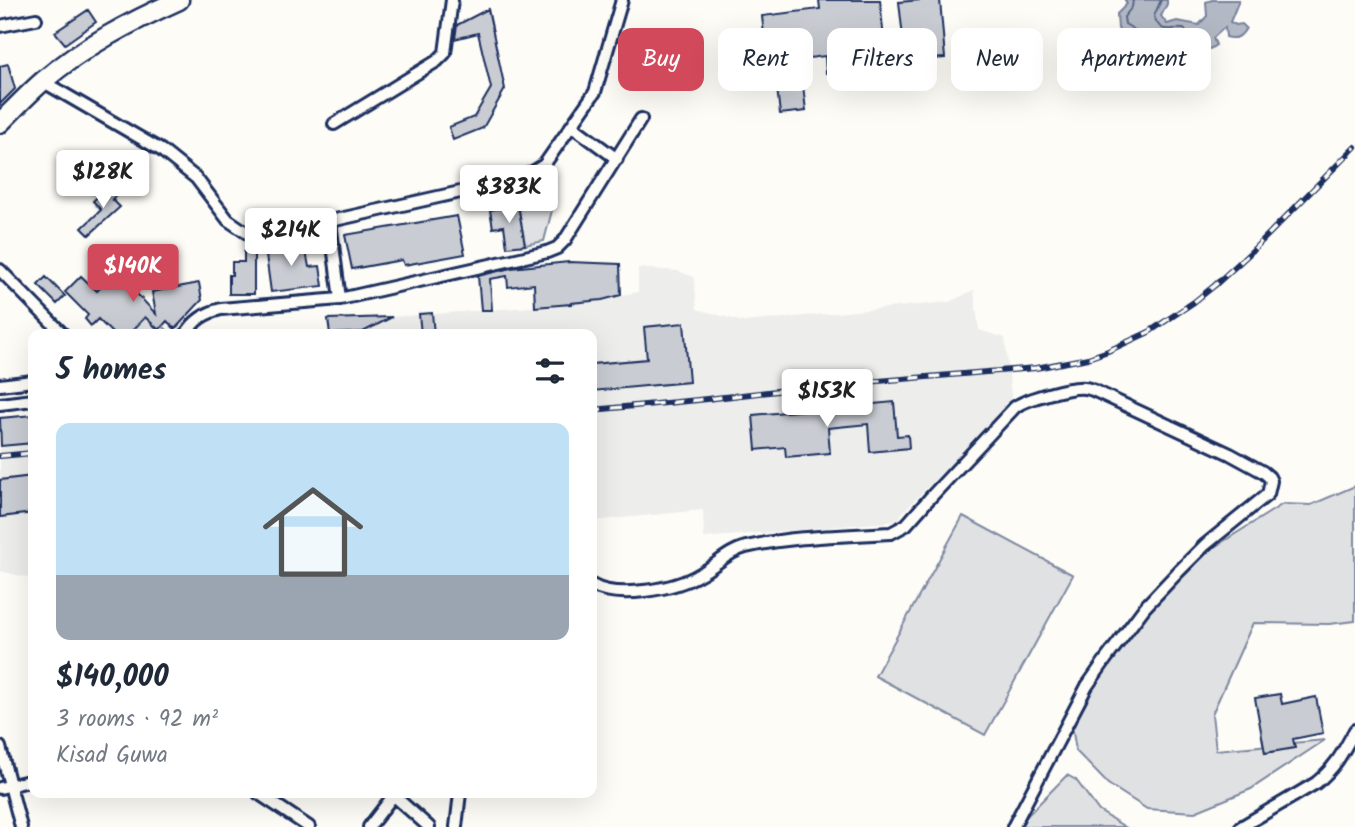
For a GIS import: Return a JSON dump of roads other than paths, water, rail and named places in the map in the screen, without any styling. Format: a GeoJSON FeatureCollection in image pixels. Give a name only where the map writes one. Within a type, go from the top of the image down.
{"type":"FeatureCollection","features":[{"type":"Feature","properties":{"kind":"highway"},"geometry":{"type":"LineString","coordinates":[[0,123],[42,81],[85,50],[118,29],[179,0]]}},
{"type":"Feature","properties":{"kind":"street"},"geometry":{"type":"LineString","coordinates":[[334,124],[437,61],[445,53],[452,0]]}},
{"type":"Feature","properties":{"kind":"street"},"geometry":{"type":"LineString","coordinates":[[42,81],[161,150],[196,178],[228,220],[250,235],[268,235],[514,180],[531,173],[544,164],[594,92],[622,0]]}},
{"type":"Feature","properties":{"kind":"street"},"geometry":{"type":"LineString","coordinates":[[0,26],[36,19]]}},
{"type":"Feature","properties":{"kind":"street"},"geometry":{"type":"LineString","coordinates":[[189,329],[199,318],[221,309],[340,299],[469,271],[557,248],[565,240],[641,119]]}},
{"type":"Feature","properties":{"kind":"street"},"geometry":{"type":"LineString","coordinates":[[572,126],[617,159]]}},
{"type":"Feature","properties":{"kind":"street"},"geometry":{"type":"LineString","coordinates":[[330,222],[340,299]]}},
{"type":"Feature","properties":{"kind":"street"},"geometry":{"type":"LineString","coordinates":[[0,270],[58,329]]}},
{"type":"Feature","properties":{"kind":"street"},"geometry":{"type":"LineString","coordinates":[[0,385],[28,382]]}},
{"type":"Feature","properties":{"kind":"street"},"geometry":{"type":"LineString","coordinates":[[597,588],[647,592],[698,576],[744,547],[790,540],[891,533],[906,526],[1015,407],[1031,399],[1077,388],[1095,391],[1263,472],[1271,481],[1268,494],[1205,545],[1145,607],[1087,685],[1013,827]]}},
{"type":"Feature","properties":{"kind":"street"},"geometry":{"type":"LineString","coordinates":[[0,404],[28,401]]}},
{"type":"Feature","properties":{"kind":"street"},"geometry":{"type":"LineString","coordinates":[[1241,827],[1327,774],[1335,766],[1355,730]]}},
{"type":"Feature","properties":{"kind":"street"},"geometry":{"type":"LineString","coordinates":[[0,747],[6,787],[21,827]]}},
{"type":"Feature","properties":{"kind":"street"},"geometry":{"type":"LineString","coordinates":[[6,787],[28,781]]}},
{"type":"Feature","properties":{"kind":"street"},"geometry":{"type":"LineString","coordinates":[[266,798],[309,827]]}},
{"type":"Feature","properties":{"kind":"street"},"geometry":{"type":"LineString","coordinates":[[369,827],[389,798]]}},
{"type":"Feature","properties":{"kind":"street"},"geometry":{"type":"LineString","coordinates":[[396,798],[429,827]]}},
{"type":"Feature","properties":{"kind":"street"},"geometry":{"type":"LineString","coordinates":[[456,827],[459,798]]}},
{"type":"Feature","properties":{"kind":"water"},"geometry":{"type":"Polygon","coordinates":[[[1125,0],[1167,0],[1161,16],[1167,24],[1177,21],[1199,25],[1207,16],[1206,2],[1239,0],[1230,22],[1242,24],[1246,28],[1240,36],[1233,38],[1226,37],[1225,27],[1213,38],[1216,45],[1211,48],[1211,28],[1118,28],[1117,14],[1127,4],[1125,0]]]}},
{"type":"Feature","properties":{"kind":"railway"},"geometry":{"type":"LineString","coordinates":[[597,410],[830,385],[1036,368],[1088,358],[1149,332],[1194,302],[1249,254],[1355,147]]}},
{"type":"Feature","properties":{"kind":"railway"},"geometry":{"type":"LineString","coordinates":[[0,456],[28,453]]}}]}
